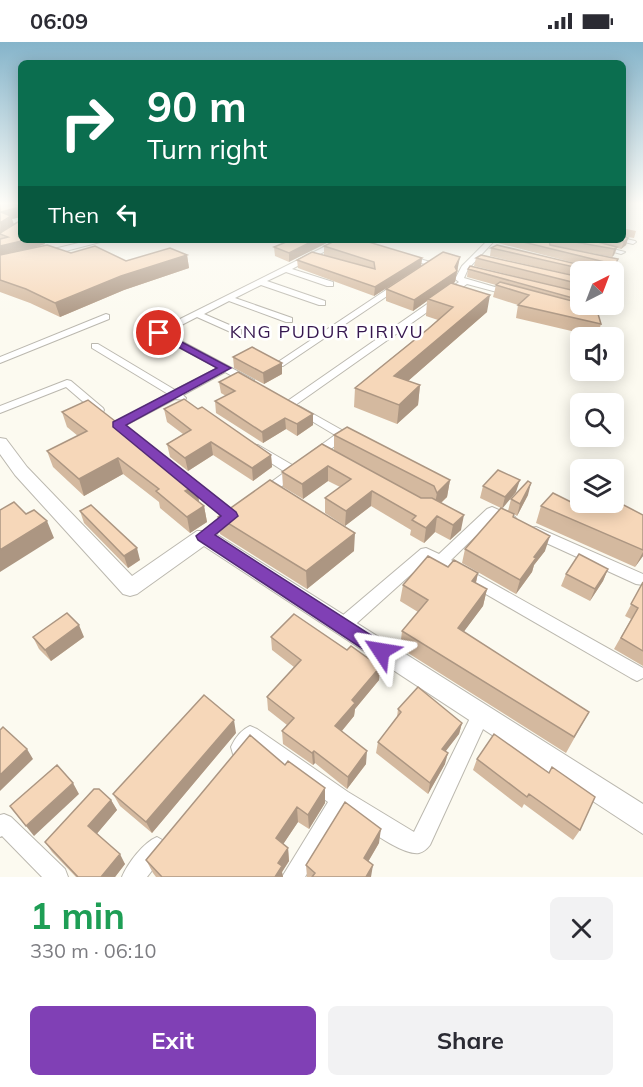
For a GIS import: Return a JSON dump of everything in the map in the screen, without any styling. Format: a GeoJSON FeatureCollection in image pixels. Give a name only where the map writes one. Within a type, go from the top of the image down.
{"type":"FeatureCollection","features":[{"type":"Feature","properties":{"kind":"street"},"geometry":{"type":"LineString","coordinates":[[0,265],[91,243]]}},
{"type":"Feature","properties":{"kind":"street"},"geometry":{"type":"LineString","coordinates":[[262,389],[159,333],[337,243]]}},
{"type":"Feature","properties":{"kind":"street"},"geometry":{"type":"LineString","coordinates":[[498,248],[489,243],[459,275],[464,282],[514,295]]}},
{"type":"Feature","properties":{"kind":"street"},"geometry":{"type":"LineString","coordinates":[[588,245],[621,252]]}},
{"type":"Feature","properties":{"kind":"street"},"geometry":{"type":"LineString","coordinates":[[395,253],[430,263],[412,277]]}},
{"type":"Feature","properties":{"kind":"street"},"geometry":{"type":"LineString","coordinates":[[312,256],[322,259]]}},
{"type":"Feature","properties":{"kind":"street"},"geometry":{"type":"LineString","coordinates":[[477,257],[488,259]]}},
{"type":"Feature","properties":{"kind":"street"},"geometry":{"type":"LineString","coordinates":[[465,268],[477,271]]}},
{"type":"Feature","properties":{"kind":"street"},"geometry":{"type":"LineString","coordinates":[[285,269],[330,284]]}},
{"type":"Feature","properties":{"kind":"street"},"geometry":{"type":"LineString","coordinates":[[261,282],[322,303]]}},
{"type":"Feature","properties":{"kind":"street"},"geometry":{"type":"LineString","coordinates":[[0,443],[21,471],[130,588],[251,502],[276,491],[292,471],[326,453],[343,435],[285,402],[464,282]]}},
{"type":"Feature","properties":{"kind":"street"},"geometry":{"type":"LineString","coordinates":[[280,364],[403,283]]}},
{"type":"Feature","properties":{"kind":"street"},"geometry":{"type":"LineString","coordinates":[[229,298],[289,320]]}},
{"type":"Feature","properties":{"kind":"street"},"geometry":{"type":"LineString","coordinates":[[198,314],[238,332]]}},
{"type":"Feature","properties":{"kind":"street"},"geometry":{"type":"LineString","coordinates":[[0,360],[106,317]]}},
{"type":"Feature","properties":{"kind":"street"},"geometry":{"type":"LineString","coordinates":[[95,346],[195,407]]}},
{"type":"Feature","properties":{"kind":"street"},"geometry":{"type":"LineString","coordinates":[[0,410],[67,383],[122,428],[176,394],[225,368]]}},
{"type":"Feature","properties":{"kind":"street"},"geometry":{"type":"LineString","coordinates":[[244,439],[292,471]]}},
{"type":"Feature","properties":{"kind":"street"},"geometry":{"type":"LineString","coordinates":[[179,474],[231,516]]}},
{"type":"Feature","properties":{"kind":"street"},"geometry":{"type":"LineString","coordinates":[[440,562],[492,512],[640,580]]}},
{"type":"Feature","properties":{"kind":"street"},"geometry":{"type":"LineString","coordinates":[[204,536],[643,820]]}},
{"type":"Feature","properties":{"kind":"street"},"geometry":{"type":"LineString","coordinates":[[342,626],[426,553],[637,673]]}},
{"type":"Feature","properties":{"kind":"street"},"geometry":{"type":"LineString","coordinates":[[228,761],[250,735],[341,799],[407,841],[418,843],[423,838],[480,716]]}},
{"type":"Feature","properties":{"kind":"street"},"geometry":{"type":"LineString","coordinates":[[293,877],[341,799]]}},
{"type":"Feature","properties":{"kind":"street"},"geometry":{"type":"LineString","coordinates":[[1,824],[57,877]]}},
{"type":"Feature","properties":{"kind":"street"},"geometry":{"type":"LineString","coordinates":[[133,877],[170,832]]}},
{"type":"Feature","properties":{"kind":"building"},"geometry":{"type":"Polygon","coordinates":[[[0,242],[17,242],[0,246],[0,242]]]}},
{"type":"Feature","properties":{"kind":"building"},"geometry":{"type":"Polygon","coordinates":[[[284,243],[309,243],[289,253],[274,247],[284,243]]]}},
{"type":"Feature","properties":{"kind":"building"},"geometry":{"type":"Polygon","coordinates":[[[330,243],[372,243],[422,258],[375,287],[297,260],[312,252],[375,269],[374,262],[324,246],[330,243]]]}},
{"type":"Feature","properties":{"kind":"building"},"geometry":{"type":"Polygon","coordinates":[[[527,243],[550,243],[550,245],[618,259],[617,261],[601,261],[527,243]]]}},
{"type":"Feature","properties":{"kind":"building"},"geometry":{"type":"Polygon","coordinates":[[[581,243],[602,243],[617,247],[614,249],[581,243]]]}},
{"type":"Feature","properties":{"kind":"building"},"geometry":{"type":"Polygon","coordinates":[[[47,245],[71,253],[95,246],[126,261],[170,248],[187,255],[121,276],[55,303],[0,280],[0,255],[47,245]]]}},
{"type":"Feature","properties":{"kind":"building"},"geometry":{"type":"Polygon","coordinates":[[[497,245],[570,262],[570,266],[491,248],[497,245]]]}},
{"type":"Feature","properties":{"kind":"building"},"geometry":{"type":"Polygon","coordinates":[[[443,252],[460,257],[455,267],[457,271],[414,300],[386,289],[443,252]]]}},
{"type":"Feature","properties":{"kind":"building"},"geometry":{"type":"Polygon","coordinates":[[[481,255],[570,275],[570,282],[476,258],[481,255]]]}},
{"type":"Feature","properties":{"kind":"building"},"geometry":{"type":"Polygon","coordinates":[[[470,266],[570,290],[570,297],[468,269],[470,266]]]}},
{"type":"Feature","properties":{"kind":"building"},"geometry":{"type":"Polygon","coordinates":[[[500,282],[570,300],[570,315],[598,315],[601,324],[518,305],[529,295],[496,285],[500,282]]]}},
{"type":"Feature","properties":{"kind":"building"},"geometry":{"type":"Polygon","coordinates":[[[451,283],[490,295],[394,376],[420,385],[399,405],[355,388],[453,307],[428,299],[451,283]]]}},
{"type":"Feature","properties":{"kind":"building"},"geometry":{"type":"Polygon","coordinates":[[[252,347],[282,363],[263,373],[233,357],[252,347]]]}},
{"type":"Feature","properties":{"kind":"building"},"geometry":{"type":"Polygon","coordinates":[[[238,372],[313,414],[297,424],[285,418],[262,432],[215,401],[235,391],[219,382],[238,372]]]}},
{"type":"Feature","properties":{"kind":"building"},"geometry":{"type":"Polygon","coordinates":[[[184,399],[198,409],[202,407],[271,455],[252,468],[211,442],[185,458],[167,444],[191,430],[164,409],[184,399]]]}},
{"type":"Feature","properties":{"kind":"building"},"geometry":{"type":"Polygon","coordinates":[[[88,400],[197,485],[185,491],[204,506],[187,517],[156,491],[159,489],[118,458],[79,479],[47,451],[87,431],[62,412],[88,400]]]}},
{"type":"Feature","properties":{"kind":"building"},"geometry":{"type":"Polygon","coordinates":[[[347,427],[450,480],[437,493],[434,486],[334,435],[347,427]]]}},
{"type":"Feature","properties":{"kind":"building"},"geometry":{"type":"Polygon","coordinates":[[[322,444],[421,498],[432,498],[464,515],[453,525],[437,516],[426,528],[412,520],[416,516],[372,491],[346,511],[325,498],[351,479],[328,466],[302,484],[282,472],[322,444]]]}},
{"type":"Feature","properties":{"kind":"building"},"geometry":{"type":"Polygon","coordinates":[[[498,470],[520,480],[505,497],[483,486],[498,470]]]}},
{"type":"Feature","properties":{"kind":"building"},"geometry":{"type":"Polygon","coordinates":[[[270,480],[355,533],[306,571],[218,517],[270,480]]]}},
{"type":"Feature","properties":{"kind":"building"},"geometry":{"type":"Polygon","coordinates":[[[528,481],[531,483],[520,504],[511,499],[528,481]]]}},
{"type":"Feature","properties":{"kind":"building"},"geometry":{"type":"Polygon","coordinates":[[[553,493],[570,502],[570,513],[624,513],[624,505],[643,515],[643,550],[541,506],[553,493]]]}},
{"type":"Feature","properties":{"kind":"building"},"geometry":{"type":"Polygon","coordinates":[[[14,502],[26,514],[34,510],[47,521],[0,550],[0,510],[14,502]]]}},
{"type":"Feature","properties":{"kind":"building"},"geometry":{"type":"Polygon","coordinates":[[[91,505],[137,548],[124,556],[80,511],[91,505]]]}},
{"type":"Feature","properties":{"kind":"building"},"geometry":{"type":"Polygon","coordinates":[[[501,508],[514,514],[513,517],[550,536],[520,580],[465,549],[501,508]]]}},
{"type":"Feature","properties":{"kind":"building"},"geometry":{"type":"Polygon","coordinates":[[[579,554],[608,569],[595,589],[566,574],[579,554]]]}},
{"type":"Feature","properties":{"kind":"building"},"geometry":{"type":"Polygon","coordinates":[[[428,556],[448,567],[454,560],[478,573],[472,581],[487,589],[458,628],[589,712],[574,737],[402,631],[428,600],[403,585],[428,556]]]}},
{"type":"Feature","properties":{"kind":"building"},"geometry":{"type":"Polygon","coordinates":[[[643,582],[643,651],[621,638],[638,608],[631,604],[643,582]]]}},
{"type":"Feature","properties":{"kind":"building"},"geometry":{"type":"Polygon","coordinates":[[[67,613],[79,625],[45,650],[33,637],[67,613]]]}},
{"type":"Feature","properties":{"kind":"building"},"geometry":{"type":"Polygon","coordinates":[[[294,614],[347,650],[351,646],[380,667],[352,700],[355,703],[335,726],[367,751],[348,777],[314,751],[312,753],[282,731],[294,718],[267,697],[301,660],[271,637],[294,614]]]}},
{"type":"Feature","properties":{"kind":"building"},"geometry":{"type":"Polygon","coordinates":[[[418,687],[462,723],[442,749],[448,753],[430,783],[378,742],[401,712],[398,709],[418,687]]]}},
{"type":"Feature","properties":{"kind":"building"},"geometry":{"type":"Polygon","coordinates":[[[204,695],[234,720],[146,822],[113,794],[204,695]]]}},
{"type":"Feature","properties":{"kind":"building"},"geometry":{"type":"Polygon","coordinates":[[[3,727],[27,749],[0,775],[0,730],[3,727]]]}},
{"type":"Feature","properties":{"kind":"building"},"geometry":{"type":"Polygon","coordinates":[[[494,734],[549,773],[552,767],[595,797],[580,830],[529,794],[527,797],[477,759],[494,734]]]}},
{"type":"Feature","properties":{"kind":"building"},"geometry":{"type":"Polygon","coordinates":[[[250,735],[285,765],[288,761],[325,788],[308,815],[297,807],[276,838],[288,848],[278,863],[282,866],[275,877],[162,877],[146,860],[250,735]]]}},
{"type":"Feature","properties":{"kind":"building"},"geometry":{"type":"Polygon","coordinates":[[[57,765],[73,783],[26,826],[10,806],[57,765]]]}},
{"type":"Feature","properties":{"kind":"building"},"geometry":{"type":"Polygon","coordinates":[[[94,789],[99,789],[111,800],[88,826],[120,854],[101,877],[78,877],[45,842],[94,789]]]}},
{"type":"Feature","properties":{"kind":"building"},"geometry":{"type":"Polygon","coordinates":[[[345,802],[381,829],[364,858],[373,865],[366,877],[312,877],[315,873],[306,865],[345,802]]]}},
{"type":"Feature","properties":{"kind":"district","name":"KNG PUDUR PIRIVU"},"geometry":{"type":"Point","coordinates":[327,331]}},
{"type":"Feature","properties":{"kind":"route"},"geometry":{"type":"LineString","coordinates":[[159,333],[225,368],[118,424],[231,516],[204,536],[381,651]]}}]}
